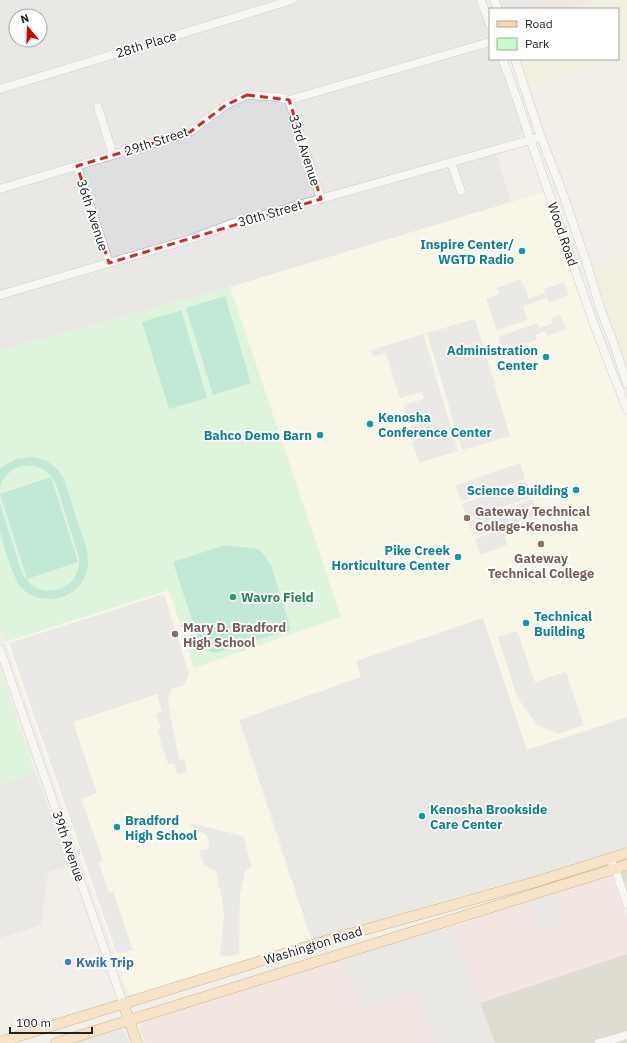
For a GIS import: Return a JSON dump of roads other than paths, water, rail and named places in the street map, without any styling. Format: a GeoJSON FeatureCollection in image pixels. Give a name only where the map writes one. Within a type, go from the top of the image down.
{"type":"FeatureCollection","features":[{"type":"Feature","properties":{"kind":"main road","name":"Washington Road"},"geometry":{"type":"LineString","coordinates":[[0,1042],[430,910],[627,854]]}},
{"type":"Feature","properties":{"kind":"main road","name":"Washington Road"},"geometry":{"type":"LineString","coordinates":[[56,1043],[627,865]]}},
{"type":"Feature","properties":{"kind":"main road"},"geometry":{"type":"LineString","coordinates":[[574,870],[578,881]]}},
{"type":"Feature","properties":{"kind":"main road"},"geometry":{"type":"LineString","coordinates":[[190,1001],[201,992],[228,983],[231,977],[229,971]]}},
{"type":"Feature","properties":{"kind":"main road","name":"39th Avenue"},"geometry":{"type":"LineString","coordinates":[[123,1003],[137,1043]]}},
{"type":"Feature","properties":{"kind":"street","name":"28th Place"},"geometry":{"type":"LineString","coordinates":[[0,89],[292,0]]}},
{"type":"Feature","properties":{"kind":"street"},"geometry":{"type":"LineString","coordinates":[[482,0],[489,22]]}},
{"type":"Feature","properties":{"kind":"street","name":"29th Street"},"geometry":{"type":"LineString","coordinates":[[0,189],[190,132],[226,105],[248,95],[277,97],[289,100],[489,42]]}},
{"type":"Feature","properties":{"kind":"street","name":"Wood Road"},"geometry":{"type":"LineString","coordinates":[[502,60],[520,103],[530,140],[586,300],[627,409]]}},
{"type":"Feature","properties":{"kind":"street","name":"Wood Road"},"geometry":{"type":"LineString","coordinates":[[515,60],[541,137],[582,249],[601,311],[613,341],[627,384]]}},
{"type":"Feature","properties":{"kind":"street","name":"33rd Avenue"},"geometry":{"type":"LineString","coordinates":[[289,100],[321,199]]}},
{"type":"Feature","properties":{"kind":"street"},"geometry":{"type":"LineString","coordinates":[[98,107],[113,155]]}},
{"type":"Feature","properties":{"kind":"street","name":"30th Street"},"geometry":{"type":"LineString","coordinates":[[0,295],[194,238],[232,224],[541,137]]}},
{"type":"Feature","properties":{"kind":"street"},"geometry":{"type":"LineString","coordinates":[[451,162],[461,191]]}},
{"type":"Feature","properties":{"kind":"street","name":"36th Avenue"},"geometry":{"type":"LineString","coordinates":[[77,166],[109,263]]}},
{"type":"Feature","properties":{"kind":"street","name":"39th Avenue"},"geometry":{"type":"LineString","coordinates":[[0,649],[123,1003]]}},
{"type":"Feature","properties":{"kind":"street"},"geometry":{"type":"LineString","coordinates":[[610,859],[627,904]]}},
{"type":"Feature","properties":{"kind":"street"},"geometry":{"type":"LineString","coordinates":[[600,1043],[627,1035]]}},
{"type":"Feature","properties":{"kind":"place","name":"Inspire Center/ WGTD Radio"},"geometry":{"type":"Point","coordinates":[522,251]}},
{"type":"Feature","properties":{"kind":"place","name":"Administration Center"},"geometry":{"type":"Point","coordinates":[546,357]}},
{"type":"Feature","properties":{"kind":"place","name":"Kenosha Conference Center"},"geometry":{"type":"Point","coordinates":[370,424]}},
{"type":"Feature","properties":{"kind":"place","name":"Bahco Demo Barn"},"geometry":{"type":"Point","coordinates":[320,435]}},
{"type":"Feature","properties":{"kind":"place","name":"Science Building"},"geometry":{"type":"Point","coordinates":[576,490]}},
{"type":"Feature","properties":{"kind":"place","name":"Gateway Technical College-Kenosha"},"geometry":{"type":"Point","coordinates":[467,518]}},
{"type":"Feature","properties":{"kind":"place","name":"Gateway Technical College"},"geometry":{"type":"Point","coordinates":[541,544]}},
{"type":"Feature","properties":{"kind":"place","name":"Pike Creek Horticulture Center"},"geometry":{"type":"Point","coordinates":[458,557]}},
{"type":"Feature","properties":{"kind":"place","name":"Wavro Field"},"geometry":{"type":"Point","coordinates":[233,597]}},
{"type":"Feature","properties":{"kind":"place","name":"Technical Building"},"geometry":{"type":"Point","coordinates":[526,623]}},
{"type":"Feature","properties":{"kind":"place","name":"Mary D. Bradford High School"},"geometry":{"type":"Point","coordinates":[175,634]}},
{"type":"Feature","properties":{"kind":"place","name":"Kenosha Brookside Care Center"},"geometry":{"type":"Point","coordinates":[422,816]}},
{"type":"Feature","properties":{"kind":"place","name":"Bradford High School"},"geometry":{"type":"Point","coordinates":[117,827]}},
{"type":"Feature","properties":{"kind":"place","name":"Kwik Trip"},"geometry":{"type":"Point","coordinates":[68,962]}}]}
